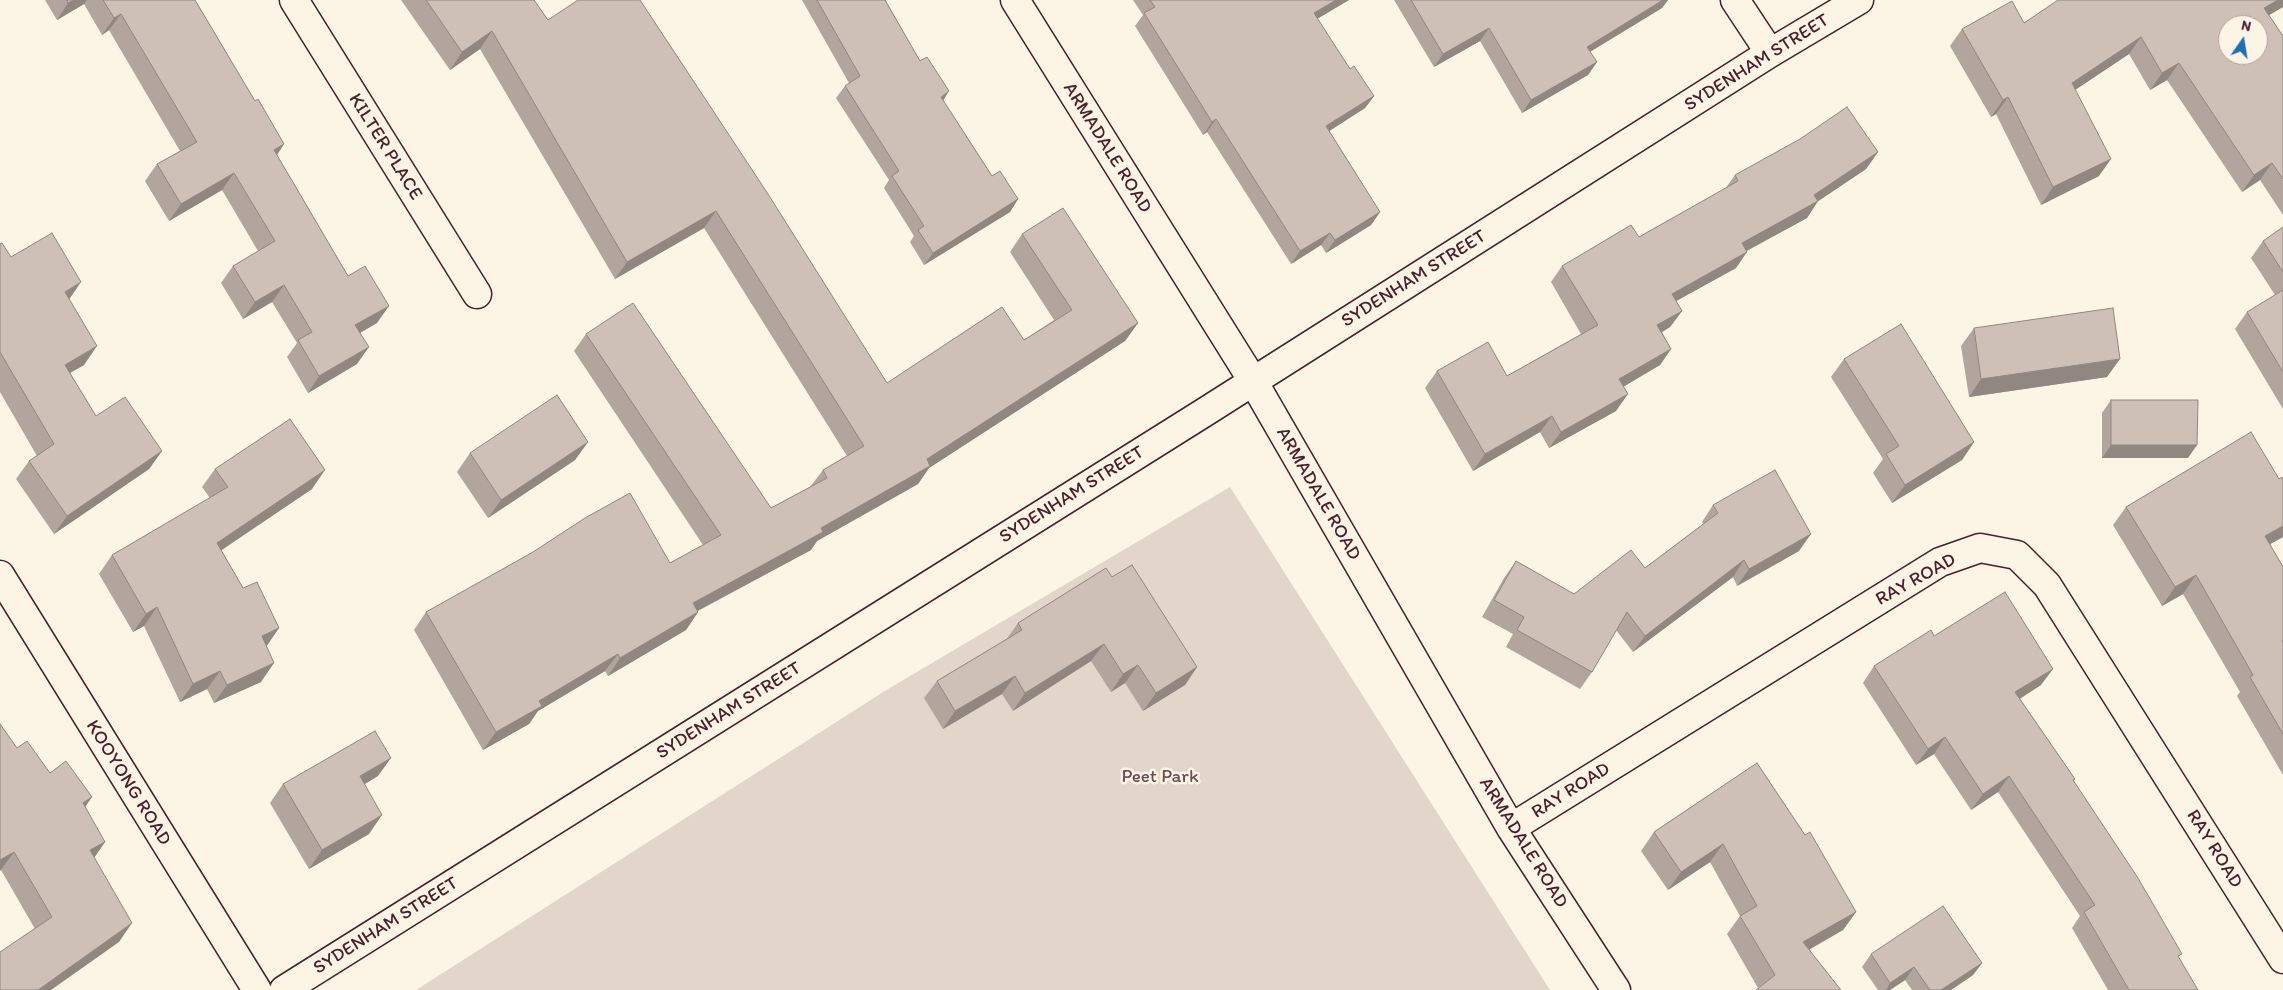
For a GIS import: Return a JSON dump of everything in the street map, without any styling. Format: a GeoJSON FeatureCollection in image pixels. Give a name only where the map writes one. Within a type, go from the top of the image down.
{"type":"FeatureCollection","features":[{"type":"Feature","properties":{"kind":"street","name":"KILTER PLACE"},"geometry":{"type":"LineString","coordinates":[[294,0],[477,294]]}},
{"type":"Feature","properties":{"kind":"street","name":"ARMADALE ROAD"},"geometry":{"type":"LineString","coordinates":[[1015,0],[1253,381],[1511,828],[1616,990]]}},
{"type":"Feature","properties":{"kind":"street"},"geometry":{"type":"LineString","coordinates":[[1735,0],[1770,53]]}},
{"type":"Feature","properties":{"kind":"street","name":"SYDENHAM STREET"},"geometry":{"type":"LineString","coordinates":[[284,990],[1253,381],[1770,53],[1859,0]]}},
{"type":"Feature","properties":{"kind":"street","name":"RAY ROAD"},"geometry":{"type":"LineString","coordinates":[[1511,828],[1940,562],[1980,548],[2017,555],[2047,585],[2283,959]]}},
{"type":"Feature","properties":{"kind":"street","name":"KOOYONG ROAD"},"geometry":{"type":"LineString","coordinates":[[0,575],[257,990]]}},
{"type":"Feature","properties":{"kind":"green space","name":"Peet Park"},"geometry":{"type":"Polygon","coordinates":[[[1230,487],[1550,990],[416,990],[888,689],[1230,487]]]}},
{"type":"Feature","properties":{"kind":"building"},"geometry":{"type":"Polygon","coordinates":[[[103,0],[195,0],[255,101],[258,99],[284,144],[274,150],[348,276],[365,266],[389,306],[355,325],[369,347],[319,376],[298,340],[312,332],[284,285],[255,302],[233,266],[275,241],[234,173],[181,204],[157,164],[197,142],[121,14],[114,18],[103,0]]]}},
{"type":"Feature","properties":{"kind":"building"},"geometry":{"type":"Polygon","coordinates":[[[426,0],[534,0],[548,20],[578,0],[640,0],[768,194],[887,383],[1002,307],[1024,340],[1072,310],[1022,234],[1063,208],[1138,323],[927,459],[930,466],[821,528],[823,532],[693,603],[698,612],[620,658],[618,654],[539,701],[542,706],[496,732],[426,612],[533,552],[585,518],[630,493],[670,563],[721,535],[586,334],[633,303],[771,508],[827,478],[823,470],[864,446],[716,211],[627,262],[492,31],[462,52],[426,0]]]}},
{"type":"Feature","properties":{"kind":"building"},"geometry":{"type":"Polygon","coordinates":[[[817,0],[885,0],[920,61],[927,57],[949,91],[941,97],[992,176],[1000,171],[1018,199],[933,253],[918,230],[924,226],[892,176],[899,171],[845,86],[860,76],[817,0]]]}},
{"type":"Feature","properties":{"kind":"building"},"geometry":{"type":"Polygon","coordinates":[[[1150,0],[1336,0],[1314,13],[1350,69],[1354,66],[1374,96],[1326,126],[1380,212],[1335,240],[1330,233],[1300,251],[1216,119],[1212,122],[1144,13],[1155,7],[1150,0]]]}},
{"type":"Feature","properties":{"kind":"building"},"geometry":{"type":"Polygon","coordinates":[[[1411,0],[1663,0],[1587,47],[1597,62],[1531,100],[1489,28],[1443,54],[1411,0]]]}},
{"type":"Feature","properties":{"kind":"building"},"geometry":{"type":"Polygon","coordinates":[[[2058,0],[2278,0],[2264,8],[2283,36],[2283,179],[2272,163],[2254,175],[2179,63],[2162,73],[2141,37],[2072,83],[2111,159],[2053,187],[2008,97],[2003,100],[1962,29],[2012,1],[2024,23],[2058,0]]]}},
{"type":"Feature","properties":{"kind":"building"},"geometry":{"type":"Polygon","coordinates":[[[1847,107],[1878,152],[1814,195],[1818,201],[1742,243],[1747,252],[1672,294],[1682,311],[1657,325],[1671,349],[1619,379],[1628,394],[1561,432],[1552,416],[1485,454],[1437,371],[1488,342],[1507,376],[1598,325],[1562,266],[1631,225],[1639,237],[1738,181],[1735,175],[1800,139],[1847,107]]]}},
{"type":"Feature","properties":{"kind":"building"},"geometry":{"type":"Polygon","coordinates":[[[2283,227],[2283,272],[2263,241],[2283,227]]]}},
{"type":"Feature","properties":{"kind":"building"},"geometry":{"type":"Polygon","coordinates":[[[52,233],[81,282],[65,292],[97,346],[65,365],[96,416],[125,397],[162,451],[67,516],[29,461],[54,444],[0,352],[0,244],[2,243],[11,257],[52,233]]]}},
{"type":"Feature","properties":{"kind":"building"},"geometry":{"type":"Polygon","coordinates":[[[2283,290],[2283,372],[2247,312],[2283,290]]]}},
{"type":"Feature","properties":{"kind":"building"},"geometry":{"type":"Polygon","coordinates":[[[2113,308],[2120,359],[1981,379],[1974,328],[2113,308]]]}},
{"type":"Feature","properties":{"kind":"building"},"geometry":{"type":"Polygon","coordinates":[[[1901,324],[1974,442],[1905,485],[1886,454],[1899,446],[1844,359],[1901,324]]]}},
{"type":"Feature","properties":{"kind":"building"},"geometry":{"type":"Polygon","coordinates":[[[557,395],[588,442],[501,500],[470,453],[557,395]]]}},
{"type":"Feature","properties":{"kind":"building"},"geometry":{"type":"Polygon","coordinates":[[[2111,400],[2198,400],[2197,445],[2111,445],[2111,400]]]}},
{"type":"Feature","properties":{"kind":"building"},"geometry":{"type":"Polygon","coordinates":[[[290,419],[325,470],[217,543],[243,588],[257,582],[279,628],[262,636],[274,663],[227,685],[220,671],[193,684],[157,607],[146,614],[112,555],[228,487],[215,469],[290,419]]]}},
{"type":"Feature","properties":{"kind":"building"},"geometry":{"type":"Polygon","coordinates":[[[2251,432],[2279,479],[2282,477],[2283,480],[2283,526],[2265,536],[2283,567],[2283,734],[2250,677],[2253,675],[2196,575],[2175,587],[2126,507],[2251,432]]]}},
{"type":"Feature","properties":{"kind":"building"},"geometry":{"type":"Polygon","coordinates":[[[1775,470],[1811,534],[1749,569],[1744,560],[1645,636],[1627,612],[1592,672],[1517,630],[1524,617],[1494,600],[1516,561],[1574,594],[1631,550],[1645,568],[1718,513],[1713,505],[1775,470]]]}},
{"type":"Feature","properties":{"kind":"building"},"geometry":{"type":"Polygon","coordinates":[[[1132,565],[1197,667],[1156,693],[1138,665],[1123,674],[1104,644],[1025,693],[1015,676],[955,711],[937,681],[1022,630],[1018,623],[1106,568],[1112,577],[1132,565]]]}},
{"type":"Feature","properties":{"kind":"building"},"geometry":{"type":"Polygon","coordinates":[[[2005,592],[2053,669],[2015,692],[2075,779],[2073,780],[2138,878],[2182,954],[2178,956],[2198,990],[2129,990],[2084,912],[2095,905],[2009,776],[1983,794],[1945,737],[1928,749],[1874,666],[1931,630],[1934,636],[2005,592]]]}},
{"type":"Feature","properties":{"kind":"building"},"geometry":{"type":"Polygon","coordinates":[[[0,724],[17,748],[27,741],[50,773],[66,761],[92,797],[83,803],[105,842],[90,850],[132,923],[38,990],[0,990],[0,952],[52,917],[14,852],[0,860],[0,724]]]}},
{"type":"Feature","properties":{"kind":"building"},"geometry":{"type":"Polygon","coordinates":[[[375,731],[391,758],[360,776],[382,815],[322,850],[283,784],[375,731]]]}},
{"type":"Feature","properties":{"kind":"building"},"geometry":{"type":"Polygon","coordinates":[[[1757,763],[1805,835],[1810,832],[1856,912],[1803,942],[1841,990],[1756,990],[1775,975],[1740,916],[1757,906],[1723,844],[1681,872],[1654,832],[1757,763]]]}},
{"type":"Feature","properties":{"kind":"building"},"geometry":{"type":"Polygon","coordinates":[[[1943,906],[1982,963],[1941,990],[1930,990],[1914,967],[1890,983],[1871,954],[1943,906]]]}}]}
